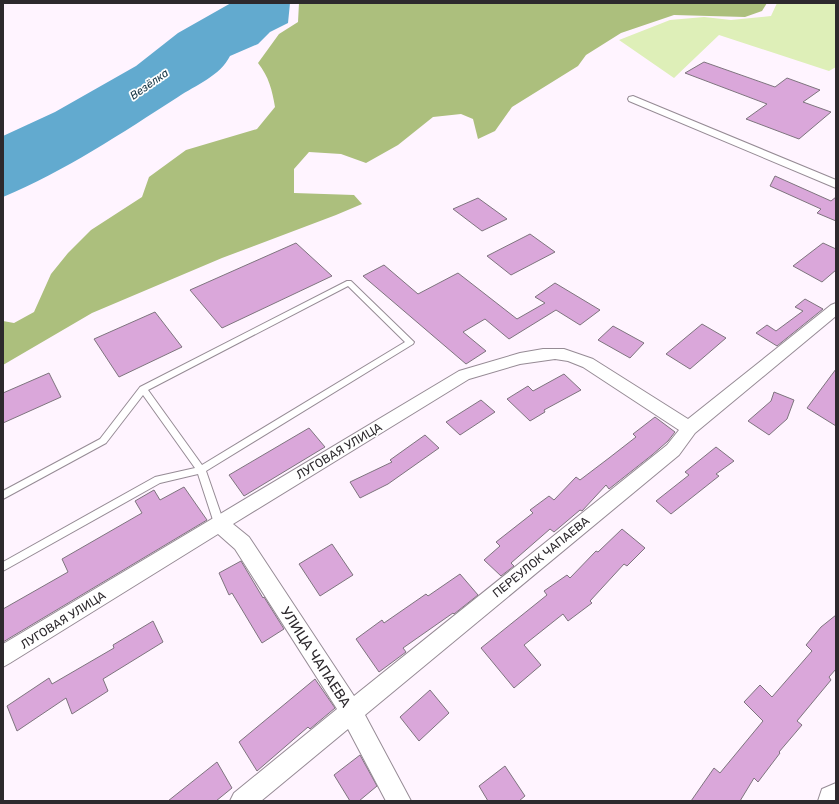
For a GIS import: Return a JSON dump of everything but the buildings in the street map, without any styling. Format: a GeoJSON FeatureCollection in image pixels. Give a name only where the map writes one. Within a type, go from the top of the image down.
{"type":"FeatureCollection","features":[{"type":"Feature","properties":{"kind":"street"},"geometry":{"type":"LineString","coordinates":[[633,99],[836,184]]}},
{"type":"Feature","properties":{"kind":"street","name":"ПЕРЕУЛОК ЧАПАЕВА"},"geometry":{"type":"LineString","coordinates":[[242,801],[673,450],[689,428],[836,308]]}},
{"type":"Feature","properties":{"kind":"street","name":"ЛУГОВАЯ УЛИЦА"},"geometry":{"type":"LineString","coordinates":[[3,656],[464,375],[506,361],[556,354],[583,361],[689,428]]}},
{"type":"Feature","properties":{"kind":"street","name":"УЛИЦА ЧАПАЕВА"},"geometry":{"type":"LineString","coordinates":[[219,523],[242,544],[351,711],[375,759],[399,801]]}},
{"type":"Feature","properties":{"kind":"lane"},"geometry":{"type":"LineString","coordinates":[[3,495],[103,441],[143,389],[349,283],[410,342],[201,470],[158,480],[3,568]]}},
{"type":"Feature","properties":{"kind":"lane"},"geometry":{"type":"LineString","coordinates":[[143,389],[201,470],[219,523]]}},
{"type":"Feature","properties":{"kind":"green space"},"geometry":{"type":"Polygon","coordinates":[[[299,3],[767,3],[762,11],[745,17],[674,15],[621,33],[586,55],[578,66],[512,107],[495,131],[478,139],[473,119],[461,114],[433,117],[398,145],[366,163],[341,154],[309,152],[294,169],[294,193],[354,195],[362,204],[222,258],[92,313],[3,365],[3,321],[14,323],[34,312],[51,274],[68,253],[91,230],[142,197],[149,177],[186,150],[257,129],[275,107],[270,84],[258,63],[279,34],[298,22],[299,3]]]}},
{"type":"Feature","properties":{"kind":"green space"},"geometry":{"type":"Polygon","coordinates":[[[777,3],[836,3],[836,67],[829,71],[719,35],[674,78],[619,40],[670,20],[704,17],[731,20],[771,16],[777,3]]]}},
{"type":"Feature","properties":{"kind":"water","name":"Везёлка"},"geometry":{"type":"Polygon","coordinates":[[[231,3],[290,3],[288,23],[270,32],[258,44],[230,56],[226,63],[207,80],[114,138],[49,175],[3,197],[3,136],[55,112],[136,66],[178,33],[231,3]]]}}]}
